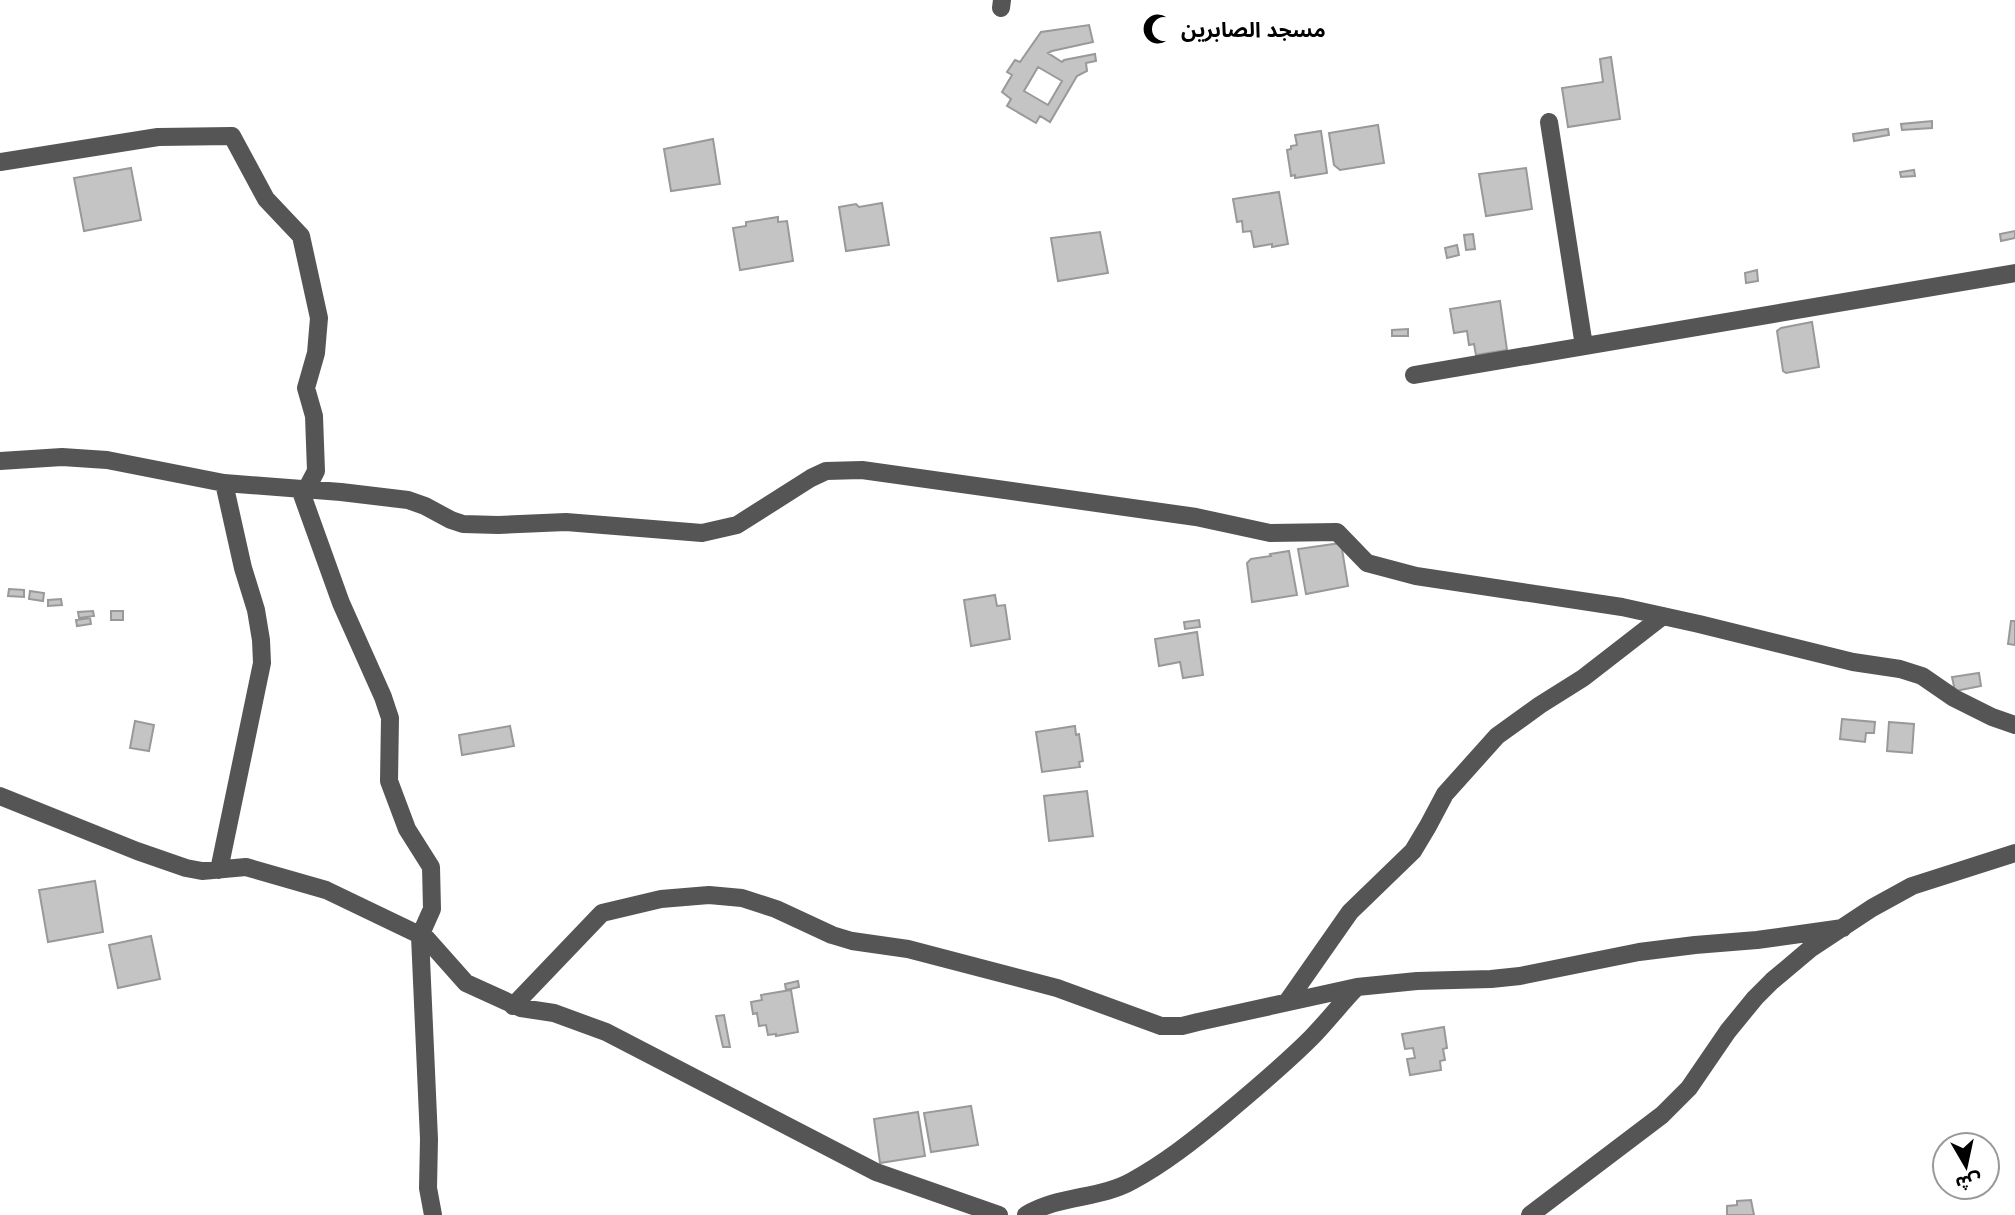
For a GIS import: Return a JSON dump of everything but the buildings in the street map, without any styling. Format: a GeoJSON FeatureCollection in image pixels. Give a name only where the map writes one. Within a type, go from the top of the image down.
{"type":"FeatureCollection","features":[{"type":"Feature","properties":{"kind":"street"},"geometry":{"type":"LineString","coordinates":[[1549,122],[1584,346]]}},
{"type":"Feature","properties":{"kind":"street"},"geometry":{"type":"LineString","coordinates":[[0,162],[158,137],[232,136],[266,198],[301,236],[319,318],[316,353],[306,388],[314,416],[316,471],[303,489]]}},
{"type":"Feature","properties":{"kind":"street"},"geometry":{"type":"LineString","coordinates":[[1414,375],[2015,273]]}},
{"type":"Feature","properties":{"kind":"street"},"geometry":{"type":"LineString","coordinates":[[0,461],[62,457],[107,460],[224,484],[408,500],[463,524],[566,522],[702,533],[737,525],[826,471],[862,470],[1183,515],[1270,533],[1337,532],[1367,563],[1416,576],[1622,607],[1922,676],[1954,698],[2015,725]]}},
{"type":"Feature","properties":{"kind":"street"},"geometry":{"type":"LineString","coordinates":[[219,870],[262,663],[256,610],[243,568],[224,484]]}},
{"type":"Feature","properties":{"kind":"street"},"geometry":{"type":"LineString","coordinates":[[303,489],[341,603],[390,718],[389,780],[407,829],[431,867],[432,909],[420,936],[429,1139],[428,1188],[433,1215]]}},
{"type":"Feature","properties":{"kind":"street"},"geometry":{"type":"LineString","coordinates":[[1287,1002],[1350,912],[1413,851],[1429,827],[1445,794],[1497,736],[1583,678],[1663,616]]}},
{"type":"Feature","properties":{"kind":"street"},"geometry":{"type":"LineString","coordinates":[[0,796],[186,868],[202,871],[246,867],[326,890],[426,938],[466,983],[513,1006],[554,1013],[606,1032],[876,1172],[999,1215]]}},
{"type":"Feature","properties":{"kind":"street"},"geometry":{"type":"LineString","coordinates":[[1530,1215],[1662,1115],[1689,1088],[1728,1031],[1772,981],[1810,949],[1883,901],[1912,886],[2015,853]]}},
{"type":"Feature","properties":{"kind":"street"},"geometry":{"type":"LineString","coordinates":[[513,1006],[602,913],[661,899],[709,895],[742,898],[776,909],[832,935],[852,941],[929,954],[1057,988],[1161,1026],[1182,1026],[1357,987],[1520,976],[1661,949],[1843,928]]}},
{"type":"Feature","properties":{"kind":"street"},"geometry":{"type":"LineString","coordinates":[[1026,1215],[1041,1207],[1129,1183],[1158,1166],[1280,1069],[1357,987]]}},
{"type":"Feature","properties":{"kind":"place","name":"مسجد الصابرين"},"geometry":{"type":"Point","coordinates":[1158,29]}}]}
